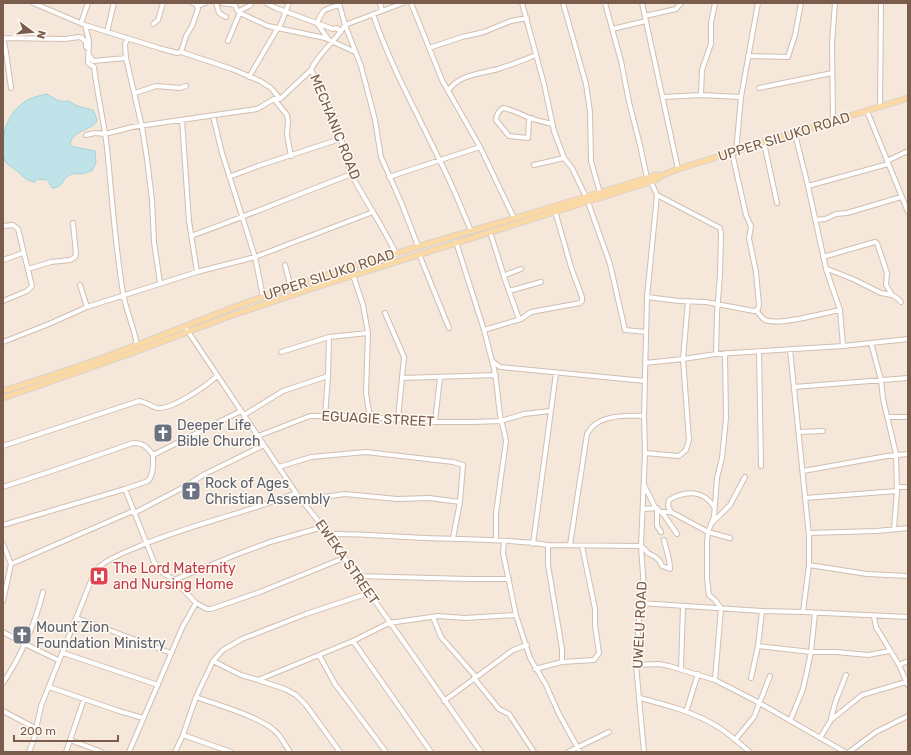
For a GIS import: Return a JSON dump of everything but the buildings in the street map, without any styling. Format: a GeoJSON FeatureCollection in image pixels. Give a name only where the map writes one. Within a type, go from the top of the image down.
{"type":"FeatureCollection","features":[{"type":"Feature","properties":{"kind":"main road","name":"UPPER SILUKO ROAD"},"geometry":{"type":"LineString","coordinates":[[3,391],[137,345],[263,297],[418,246],[514,218],[651,182],[660,176],[678,169],[734,153],[908,98]]}},
{"type":"Feature","properties":{"kind":"main road","name":"UPPER SILUKO ROAD"},"geometry":{"type":"LineString","coordinates":[[3,398],[310,289],[555,211],[600,193],[655,175],[660,176]]}},
{"type":"Feature","properties":{"kind":"street"},"geometry":{"type":"LineString","coordinates":[[33,3],[83,24],[107,32],[177,53],[181,52],[232,69],[260,81],[270,88],[280,99]]}},
{"type":"Feature","properties":{"kind":"street"},"geometry":{"type":"LineString","coordinates":[[88,3],[83,24],[89,40],[88,63],[94,67],[105,134],[116,225],[117,257],[127,309],[137,345]]}},
{"type":"Feature","properties":{"kind":"street"},"geometry":{"type":"LineString","coordinates":[[107,32],[114,3]]}},
{"type":"Feature","properties":{"kind":"street"},"geometry":{"type":"LineString","coordinates":[[152,24],[158,20],[163,3]]}},
{"type":"Feature","properties":{"kind":"street"},"geometry":{"type":"LineString","coordinates":[[192,3],[198,6]]}},
{"type":"Feature","properties":{"kind":"street"},"geometry":{"type":"LineString","coordinates":[[198,6],[204,3]]}},
{"type":"Feature","properties":{"kind":"street"},"geometry":{"type":"LineString","coordinates":[[216,3],[219,13],[226,17]]}},
{"type":"Feature","properties":{"kind":"street"},"geometry":{"type":"LineString","coordinates":[[222,3],[234,4],[239,13],[268,26],[325,38],[355,52]]}},
{"type":"Feature","properties":{"kind":"street"},"geometry":{"type":"LineString","coordinates":[[228,41],[242,8],[249,6],[252,3]]}},
{"type":"Feature","properties":{"kind":"street"},"geometry":{"type":"LineString","coordinates":[[266,3],[333,29],[337,28],[341,32]]}},
{"type":"Feature","properties":{"kind":"street"},"geometry":{"type":"LineString","coordinates":[[249,77],[276,31],[280,28],[289,3]]}},
{"type":"Feature","properties":{"kind":"street"},"geometry":{"type":"LineString","coordinates":[[380,3],[382,11]]}},
{"type":"Feature","properties":{"kind":"street"},"geometry":{"type":"LineString","coordinates":[[345,26],[403,3]]}},
{"type":"Feature","properties":{"kind":"street"},"geometry":{"type":"LineString","coordinates":[[411,3],[442,80],[480,147],[514,218]]}},
{"type":"Feature","properties":{"kind":"street"},"geometry":{"type":"LineString","coordinates":[[522,3],[544,84],[552,124],[564,158],[572,168],[587,199],[610,264],[625,330],[646,332]]}},
{"type":"Feature","properties":{"kind":"street"},"geometry":{"type":"LineString","coordinates":[[563,3],[586,84],[590,112],[591,161],[600,193]]}},
{"type":"Feature","properties":{"kind":"street"},"geometry":{"type":"LineString","coordinates":[[604,3],[621,61],[647,178]]}},
{"type":"Feature","properties":{"kind":"street"},"geometry":{"type":"LineString","coordinates":[[642,3],[678,169]]}},
{"type":"Feature","properties":{"kind":"street"},"geometry":{"type":"LineString","coordinates":[[612,29],[676,9],[681,3]]}},
{"type":"Feature","properties":{"kind":"street"},"geometry":{"type":"LineString","coordinates":[[701,95],[702,70],[711,44],[711,22],[715,3]]}},
{"type":"Feature","properties":{"kind":"street"},"geometry":{"type":"LineString","coordinates":[[757,310],[759,305],[756,272],[749,238],[751,226],[746,215],[734,153],[741,96],[758,3]]}},
{"type":"Feature","properties":{"kind":"street"},"geometry":{"type":"LineString","coordinates":[[748,56],[788,57],[795,35],[801,3]]}},
{"type":"Feature","properties":{"kind":"street"},"geometry":{"type":"LineString","coordinates":[[832,121],[832,43],[835,3]]}},
{"type":"Feature","properties":{"kind":"street"},"geometry":{"type":"LineString","coordinates":[[880,107],[881,3]]}},
{"type":"Feature","properties":{"kind":"street"},"geometry":{"type":"LineString","coordinates":[[318,23],[322,12],[339,4],[345,26],[361,66],[375,120],[381,157],[418,246]]}},
{"type":"Feature","properties":{"kind":"street"},"geometry":{"type":"LineString","coordinates":[[181,52],[188,32],[194,23],[198,6]]}},
{"type":"Feature","properties":{"kind":"street"},"geometry":{"type":"LineString","coordinates":[[373,14],[379,32],[401,83],[440,160],[471,231]]}},
{"type":"Feature","properties":{"kind":"street"},"geometry":{"type":"LineString","coordinates":[[429,48],[462,37],[484,32],[511,21],[527,18]]}},
{"type":"Feature","properties":{"kind":"street"},"geometry":{"type":"LineString","coordinates":[[318,23],[327,38],[332,41]]}},
{"type":"Feature","properties":{"kind":"street","name":"MECHANIC ROAD"},"geometry":{"type":"LineString","coordinates":[[345,26],[315,61],[311,70],[321,88],[336,123],[352,174],[387,234],[396,254]]}},
{"type":"Feature","properties":{"kind":"street"},"geometry":{"type":"LineString","coordinates":[[11,88],[3,38],[65,39],[79,37],[86,42],[88,54],[93,61],[126,58]]}},
{"type":"Feature","properties":{"kind":"street"},"geometry":{"type":"LineString","coordinates":[[124,37],[126,58],[142,127],[152,200],[154,242],[160,283]]}},
{"type":"Feature","properties":{"kind":"street"},"geometry":{"type":"LineString","coordinates":[[448,91],[454,83],[467,76],[497,69],[536,55]]}},
{"type":"Feature","properties":{"kind":"street"},"geometry":{"type":"LineString","coordinates":[[86,135],[94,133],[105,134],[118,132],[126,128],[142,127],[257,109],[274,99],[280,99],[311,70]]}},
{"type":"Feature","properties":{"kind":"street"},"geometry":{"type":"LineString","coordinates":[[759,88],[832,73]]}},
{"type":"Feature","properties":{"kind":"street"},"geometry":{"type":"LineString","coordinates":[[135,93],[156,86],[180,88],[186,86]]}},
{"type":"Feature","properties":{"kind":"street"},"geometry":{"type":"LineString","coordinates":[[663,98],[701,95],[741,96]]}},
{"type":"Feature","properties":{"kind":"street"},"geometry":{"type":"LineString","coordinates":[[274,99],[287,115],[287,135],[291,156]]}},
{"type":"Feature","properties":{"kind":"street"},"geometry":{"type":"LineString","coordinates":[[532,118],[529,120],[528,138],[509,136],[505,129],[499,125],[496,120],[496,116],[504,108],[514,110],[532,118],[552,124]]}},
{"type":"Feature","properties":{"kind":"street"},"geometry":{"type":"LineString","coordinates":[[867,111],[901,197],[906,201],[908,212]]}},
{"type":"Feature","properties":{"kind":"street"},"geometry":{"type":"LineString","coordinates":[[213,116],[229,177],[255,257],[263,297]]}},
{"type":"Feature","properties":{"kind":"street"},"geometry":{"type":"LineString","coordinates":[[182,120],[191,236],[197,272]]}},
{"type":"Feature","properties":{"kind":"street"},"geometry":{"type":"LineString","coordinates":[[795,134],[826,270],[840,310],[843,346]]}},
{"type":"Feature","properties":{"kind":"street"},"geometry":{"type":"LineString","coordinates":[[229,177],[340,139]]}},
{"type":"Feature","properties":{"kind":"street"},"geometry":{"type":"LineString","coordinates":[[764,143],[777,203]]}},
{"type":"Feature","properties":{"kind":"street"},"geometry":{"type":"LineString","coordinates":[[389,177],[480,147]]}},
{"type":"Feature","properties":{"kind":"street"},"geometry":{"type":"LineString","coordinates":[[808,186],[888,162],[908,151]]}},
{"type":"Feature","properties":{"kind":"street"},"geometry":{"type":"LineString","coordinates":[[534,165],[564,158]]}},
{"type":"Feature","properties":{"kind":"street"},"geometry":{"type":"LineString","coordinates":[[191,236],[242,218],[352,174]]}},
{"type":"Feature","properties":{"kind":"street"},"geometry":{"type":"LineString","coordinates":[[651,182],[657,195],[720,228],[720,275],[716,354]]}},
{"type":"Feature","properties":{"kind":"street","name":"UWELU ROAD"},"geometry":{"type":"LineString","coordinates":[[644,752],[636,664],[640,603],[644,590],[641,546],[645,453],[644,416],[647,296],[657,195]]}},
{"type":"Feature","properties":{"kind":"street"},"geometry":{"type":"LineString","coordinates":[[815,220],[825,219],[836,214],[848,213],[901,197]]}},
{"type":"Feature","properties":{"kind":"street"},"geometry":{"type":"LineString","coordinates":[[484,330],[519,320],[531,312],[580,303],[582,301],[555,211]]}},
{"type":"Feature","properties":{"kind":"street"},"geometry":{"type":"LineString","coordinates":[[3,342],[49,324],[86,307],[197,272],[255,257],[373,212]]}},
{"type":"Feature","properties":{"kind":"street"},"geometry":{"type":"LineString","coordinates":[[28,269],[51,262],[74,259],[76,254],[73,223]]}},
{"type":"Feature","properties":{"kind":"street"},"geometry":{"type":"LineString","coordinates":[[3,226],[13,225],[18,229],[32,286],[30,289],[3,301]]}},
{"type":"Feature","properties":{"kind":"street"},"geometry":{"type":"LineString","coordinates":[[490,232],[519,320]]}},
{"type":"Feature","properties":{"kind":"street"},"geometry":{"type":"LineString","coordinates":[[456,242],[484,330],[496,375],[501,421],[505,430],[506,441],[496,513],[496,540]]}},
{"type":"Feature","properties":{"kind":"street"},"geometry":{"type":"LineString","coordinates":[[823,257],[875,242],[877,243],[887,273],[886,286],[892,295]]}},
{"type":"Feature","properties":{"kind":"street"},"geometry":{"type":"LineString","coordinates":[[3,260],[23,253]]}},
{"type":"Feature","properties":{"kind":"street"},"geometry":{"type":"LineString","coordinates":[[419,254],[449,328]]}},
{"type":"Feature","properties":{"kind":"street"},"geometry":{"type":"LineString","coordinates":[[285,265],[291,288]]}},
{"type":"Feature","properties":{"kind":"street"},"geometry":{"type":"LineString","coordinates":[[504,277],[507,273],[521,269]]}},
{"type":"Feature","properties":{"kind":"street"},"geometry":{"type":"LineString","coordinates":[[826,270],[830,270],[855,280],[881,293],[892,295],[898,298],[901,302]]}},
{"type":"Feature","properties":{"kind":"street"},"geometry":{"type":"LineString","coordinates":[[353,275],[363,305],[368,333],[366,393],[370,418]]}},
{"type":"Feature","properties":{"kind":"street"},"geometry":{"type":"LineString","coordinates":[[509,291],[541,282]]}},
{"type":"Feature","properties":{"kind":"street"},"geometry":{"type":"LineString","coordinates":[[80,285],[86,307]]}},
{"type":"Feature","properties":{"kind":"street"},"geometry":{"type":"LineString","coordinates":[[647,296],[718,304],[737,309],[757,310]]}},
{"type":"Feature","properties":{"kind":"street"},"geometry":{"type":"LineString","coordinates":[[645,453],[679,456],[686,450],[689,440],[683,359],[688,301]]}},
{"type":"Feature","properties":{"kind":"street"},"geometry":{"type":"LineString","coordinates":[[757,310],[763,318],[772,321],[795,320],[840,310]]}},
{"type":"Feature","properties":{"kind":"street"},"geometry":{"type":"LineString","coordinates":[[385,313],[404,357],[398,419]]}},
{"type":"Feature","properties":{"kind":"street"},"geometry":{"type":"LineString","coordinates":[[185,326],[188,332]]}},
{"type":"Feature","properties":{"kind":"street","name":"EWEKA STREET"},"geometry":{"type":"LineString","coordinates":[[188,332],[296,493],[328,534],[480,752]]}},
{"type":"Feature","properties":{"kind":"street"},"geometry":{"type":"LineString","coordinates":[[281,352],[329,337],[368,333]]}},
{"type":"Feature","properties":{"kind":"street"},"geometry":{"type":"LineString","coordinates":[[325,416],[329,337]]}},
{"type":"Feature","properties":{"kind":"street"},"geometry":{"type":"LineString","coordinates":[[645,363],[725,353],[843,346],[908,339]]}},
{"type":"Feature","properties":{"kind":"street"},"geometry":{"type":"LineString","coordinates":[[871,343],[881,380],[896,454],[897,489],[894,529]]}},
{"type":"Feature","properties":{"kind":"street"},"geometry":{"type":"LineString","coordinates":[[790,349],[809,533],[809,565],[803,612]]}},
{"type":"Feature","properties":{"kind":"street"},"geometry":{"type":"LineString","coordinates":[[759,351],[761,466]]}},
{"type":"Feature","properties":{"kind":"street"},"geometry":{"type":"LineString","coordinates":[[715,680],[721,608],[709,595],[707,579],[708,532],[712,523],[717,478],[722,458],[726,418],[725,353]]}},
{"type":"Feature","properties":{"kind":"street"},"geometry":{"type":"LineString","coordinates":[[492,361],[500,367],[645,381]]}},
{"type":"Feature","properties":{"kind":"street"},"geometry":{"type":"LineString","coordinates":[[533,544],[556,373]]}},
{"type":"Feature","properties":{"kind":"street"},"geometry":{"type":"LineString","coordinates":[[402,378],[496,375]]}},
{"type":"Feature","properties":{"kind":"street"},"geometry":{"type":"LineString","coordinates":[[3,446],[139,401],[147,402],[156,408],[164,407],[186,399],[217,376]]}},
{"type":"Feature","properties":{"kind":"street"},"geometry":{"type":"LineString","coordinates":[[244,415],[283,391],[328,376]]}},
{"type":"Feature","properties":{"kind":"street"},"geometry":{"type":"LineString","coordinates":[[435,422],[440,376]]}},
{"type":"Feature","properties":{"kind":"street"},"geometry":{"type":"LineString","coordinates":[[794,387],[908,378]]}},
{"type":"Feature","properties":{"kind":"street"},"geometry":{"type":"LineString","coordinates":[[153,455],[241,411]]}},
{"type":"Feature","properties":{"kind":"street","name":"EGUAGIE STREET"},"geometry":{"type":"LineString","coordinates":[[258,436],[310,416],[354,416],[435,422],[474,422],[501,421],[524,414],[550,411]]}},
{"type":"Feature","properties":{"kind":"street"},"geometry":{"type":"LineString","coordinates":[[570,545],[587,434],[594,425],[606,419],[628,415],[644,416]]}},
{"type":"Feature","properties":{"kind":"street"},"geometry":{"type":"LineString","coordinates":[[888,417],[908,418]]}},
{"type":"Feature","properties":{"kind":"street"},"geometry":{"type":"LineString","coordinates":[[799,432],[824,431]]}},
{"type":"Feature","properties":{"kind":"street"},"geometry":{"type":"LineString","coordinates":[[3,487],[133,443],[146,446],[153,455],[152,472],[148,481],[3,525]]}},
{"type":"Feature","properties":{"kind":"street"},"geometry":{"type":"LineString","coordinates":[[11,564],[133,512],[188,485],[202,475],[264,445]]}},
{"type":"Feature","properties":{"kind":"street"},"geometry":{"type":"LineString","coordinates":[[279,467],[311,458],[366,452],[454,462],[463,465],[460,502],[453,538]]}},
{"type":"Feature","properties":{"kind":"street"},"geometry":{"type":"LineString","coordinates":[[802,471],[896,454],[908,454]]}},
{"type":"Feature","properties":{"kind":"street"},"geometry":{"type":"LineString","coordinates":[[712,523],[730,505],[745,477]]}},
{"type":"Feature","properties":{"kind":"street"},"geometry":{"type":"LineString","coordinates":[[644,485],[659,510],[677,534]]}},
{"type":"Feature","properties":{"kind":"street"},"geometry":{"type":"LineString","coordinates":[[806,498],[879,492],[908,487]]}},
{"type":"Feature","properties":{"kind":"street"},"geometry":{"type":"LineString","coordinates":[[124,489],[145,544],[154,562],[163,573],[174,580],[196,603],[207,610],[260,592],[344,558]]}},
{"type":"Feature","properties":{"kind":"street"},"geometry":{"type":"LineString","coordinates":[[29,752],[34,739],[41,706],[58,660],[63,653],[97,569],[124,553],[145,544],[194,526],[296,493]]}},
{"type":"Feature","properties":{"kind":"street"},"geometry":{"type":"LineString","coordinates":[[302,500],[345,494],[397,499],[429,498],[460,502]]}},
{"type":"Feature","properties":{"kind":"street"},"geometry":{"type":"LineString","coordinates":[[671,512],[668,506],[669,500],[678,495],[702,494],[710,500],[714,507]]}},
{"type":"Feature","properties":{"kind":"street"},"geometry":{"type":"LineString","coordinates":[[643,509],[671,512],[708,532],[730,538]]}},
{"type":"Feature","properties":{"kind":"street"},"geometry":{"type":"LineString","coordinates":[[659,510],[657,526],[660,532]]}},
{"type":"Feature","properties":{"kind":"street"},"geometry":{"type":"LineString","coordinates":[[174,580],[270,542],[323,527]]}},
{"type":"Feature","properties":{"kind":"street"},"geometry":{"type":"LineString","coordinates":[[809,533],[908,528]]}},
{"type":"Feature","properties":{"kind":"street"},"geometry":{"type":"LineString","coordinates":[[328,534],[496,540],[548,545],[641,546],[647,552],[653,554],[662,566],[670,568],[670,559],[664,540]]}},
{"type":"Feature","properties":{"kind":"street"},"geometry":{"type":"LineString","coordinates":[[504,541],[503,553],[516,615],[530,658],[546,685],[559,714],[580,752]]}},
{"type":"Feature","properties":{"kind":"street"},"geometry":{"type":"LineString","coordinates":[[3,544],[11,564],[3,601]]}},
{"type":"Feature","properties":{"kind":"street"},"geometry":{"type":"LineString","coordinates":[[548,545],[548,565],[562,649],[562,662]]}},
{"type":"Feature","properties":{"kind":"street"},"geometry":{"type":"LineString","coordinates":[[535,668],[562,662],[594,660],[598,654],[595,609],[582,546]]}},
{"type":"Feature","properties":{"kind":"street"},"geometry":{"type":"LineString","coordinates":[[809,565],[867,574],[908,576]]}},
{"type":"Feature","properties":{"kind":"street"},"geometry":{"type":"LineString","coordinates":[[357,576],[509,579]]}},
{"type":"Feature","properties":{"kind":"street"},"geometry":{"type":"LineString","coordinates":[[3,683],[25,644],[43,592]]}},
{"type":"Feature","properties":{"kind":"street"},"geometry":{"type":"LineString","coordinates":[[175,752],[183,735],[196,698],[213,660],[223,650],[242,639],[306,614],[369,593]]}},
{"type":"Feature","properties":{"kind":"street"},"geometry":{"type":"LineString","coordinates":[[129,752],[182,628],[196,603]]}},
{"type":"Feature","properties":{"kind":"street"},"geometry":{"type":"LineString","coordinates":[[640,603],[762,611],[908,617]]}},
{"type":"Feature","properties":{"kind":"street"},"geometry":{"type":"LineString","coordinates":[[681,669],[683,606]]}},
{"type":"Feature","properties":{"kind":"street"},"geometry":{"type":"LineString","coordinates":[[752,678],[758,646],[762,611]]}},
{"type":"Feature","properties":{"kind":"street"},"geometry":{"type":"LineString","coordinates":[[790,721],[803,689],[811,652],[815,613]]}},
{"type":"Feature","properties":{"kind":"street"},"geometry":{"type":"LineString","coordinates":[[258,680],[353,641],[389,623],[433,617],[465,618],[516,615]]}},
{"type":"Feature","properties":{"kind":"street"},"geometry":{"type":"LineString","coordinates":[[831,720],[862,695],[907,683],[899,665],[876,627],[874,616]]}},
{"type":"Feature","properties":{"kind":"street"},"geometry":{"type":"LineString","coordinates":[[433,617],[441,637],[499,709],[509,714],[534,752]]}},
{"type":"Feature","properties":{"kind":"street"},"geometry":{"type":"LineString","coordinates":[[77,618],[171,653]]}},
{"type":"Feature","properties":{"kind":"street"},"geometry":{"type":"LineString","coordinates":[[3,632],[58,660]]}},
{"type":"Feature","properties":{"kind":"street"},"geometry":{"type":"LineString","coordinates":[[353,641],[431,752]]}},
{"type":"Feature","properties":{"kind":"street"},"geometry":{"type":"LineString","coordinates":[[444,701],[513,650],[527,645]]}},
{"type":"Feature","properties":{"kind":"street"},"geometry":{"type":"LineString","coordinates":[[758,646],[811,652],[836,652],[868,655],[890,651]]}},
{"type":"Feature","properties":{"kind":"street"},"geometry":{"type":"LineString","coordinates":[[63,653],[158,685]]}},
{"type":"Feature","properties":{"kind":"street"},"geometry":{"type":"LineString","coordinates":[[319,654],[335,684],[386,752]]}},
{"type":"Feature","properties":{"kind":"street"},"geometry":{"type":"LineString","coordinates":[[213,660],[241,675],[284,689],[296,695],[340,752]]}},
{"type":"Feature","properties":{"kind":"street"},"geometry":{"type":"LineString","coordinates":[[899,665],[908,661]]}},
{"type":"Feature","properties":{"kind":"street"},"geometry":{"type":"LineString","coordinates":[[636,664],[659,664],[681,669],[715,680],[845,752]]}},
{"type":"Feature","properties":{"kind":"street"},"geometry":{"type":"LineString","coordinates":[[686,712],[698,674]]}},
{"type":"Feature","properties":{"kind":"street"},"geometry":{"type":"LineString","coordinates":[[820,738],[831,720],[835,703],[846,675]]}},
{"type":"Feature","properties":{"kind":"street"},"geometry":{"type":"LineString","coordinates":[[735,740],[754,717],[770,676]]}},
{"type":"Feature","properties":{"kind":"street"},"geometry":{"type":"LineString","coordinates":[[49,687],[143,718]]}},
{"type":"Feature","properties":{"kind":"street"},"geometry":{"type":"LineString","coordinates":[[66,752],[84,698]]}},
{"type":"Feature","properties":{"kind":"street"},"geometry":{"type":"LineString","coordinates":[[196,698],[266,724],[278,733],[290,752]]}},
{"type":"Feature","properties":{"kind":"street"},"geometry":{"type":"LineString","coordinates":[[640,698],[686,712],[703,719],[720,728],[750,752]]}},
{"type":"Feature","properties":{"kind":"street"},"geometry":{"type":"LineString","coordinates":[[3,711],[36,728]]}},
{"type":"Feature","properties":{"kind":"street"},"geometry":{"type":"LineString","coordinates":[[849,752],[876,732],[908,716]]}},
{"type":"Feature","properties":{"kind":"street"},"geometry":{"type":"LineString","coordinates":[[568,752],[609,732]]}},
{"type":"Feature","properties":{"kind":"street"},"geometry":{"type":"LineString","coordinates":[[183,735],[231,752]]}},
{"type":"Feature","properties":{"kind":"street"},"geometry":{"type":"LineString","coordinates":[[70,740],[102,752]]}},
{"type":"Feature","properties":{"kind":"shaded area"},"geometry":{"type":"Polygon","coordinates":[[[3,3],[908,3],[908,752],[3,752],[3,3]]]}},
{"type":"Feature","properties":{"kind":"shaded area","name":"The Lord Maternity and Nursing Home"},"geometry":{"type":"Polygon","coordinates":[[[97,572],[111,580],[108,588],[92,580],[97,572]]]}},
{"type":"Feature","properties":{"kind":"water"},"geometry":{"type":"Polygon","coordinates":[[[46,94],[59,101],[69,101],[77,106],[93,110],[97,119],[96,123],[74,136],[71,140],[70,146],[95,151],[96,162],[92,171],[82,174],[69,175],[56,188],[52,188],[48,180],[36,179],[35,182],[29,181],[6,163],[3,152],[3,139],[8,120],[20,105],[28,100],[46,94]]]}},
{"type":"Feature","properties":{"kind":"place","name":"Deeper Life Bible Church"},"geometry":{"type":"Point","coordinates":[163,433]}},
{"type":"Feature","properties":{"kind":"place","name":"Rock of Ages Christian Assembly"},"geometry":{"type":"Point","coordinates":[191,491]}},
{"type":"Feature","properties":{"kind":"place","name":"The Lord Maternity and Nursing Home"},"geometry":{"type":"Point","coordinates":[99,576]}},
{"type":"Feature","properties":{"kind":"place","name":"Mount Zion Foundation Ministry"},"geometry":{"type":"Point","coordinates":[22,635]}}]}
